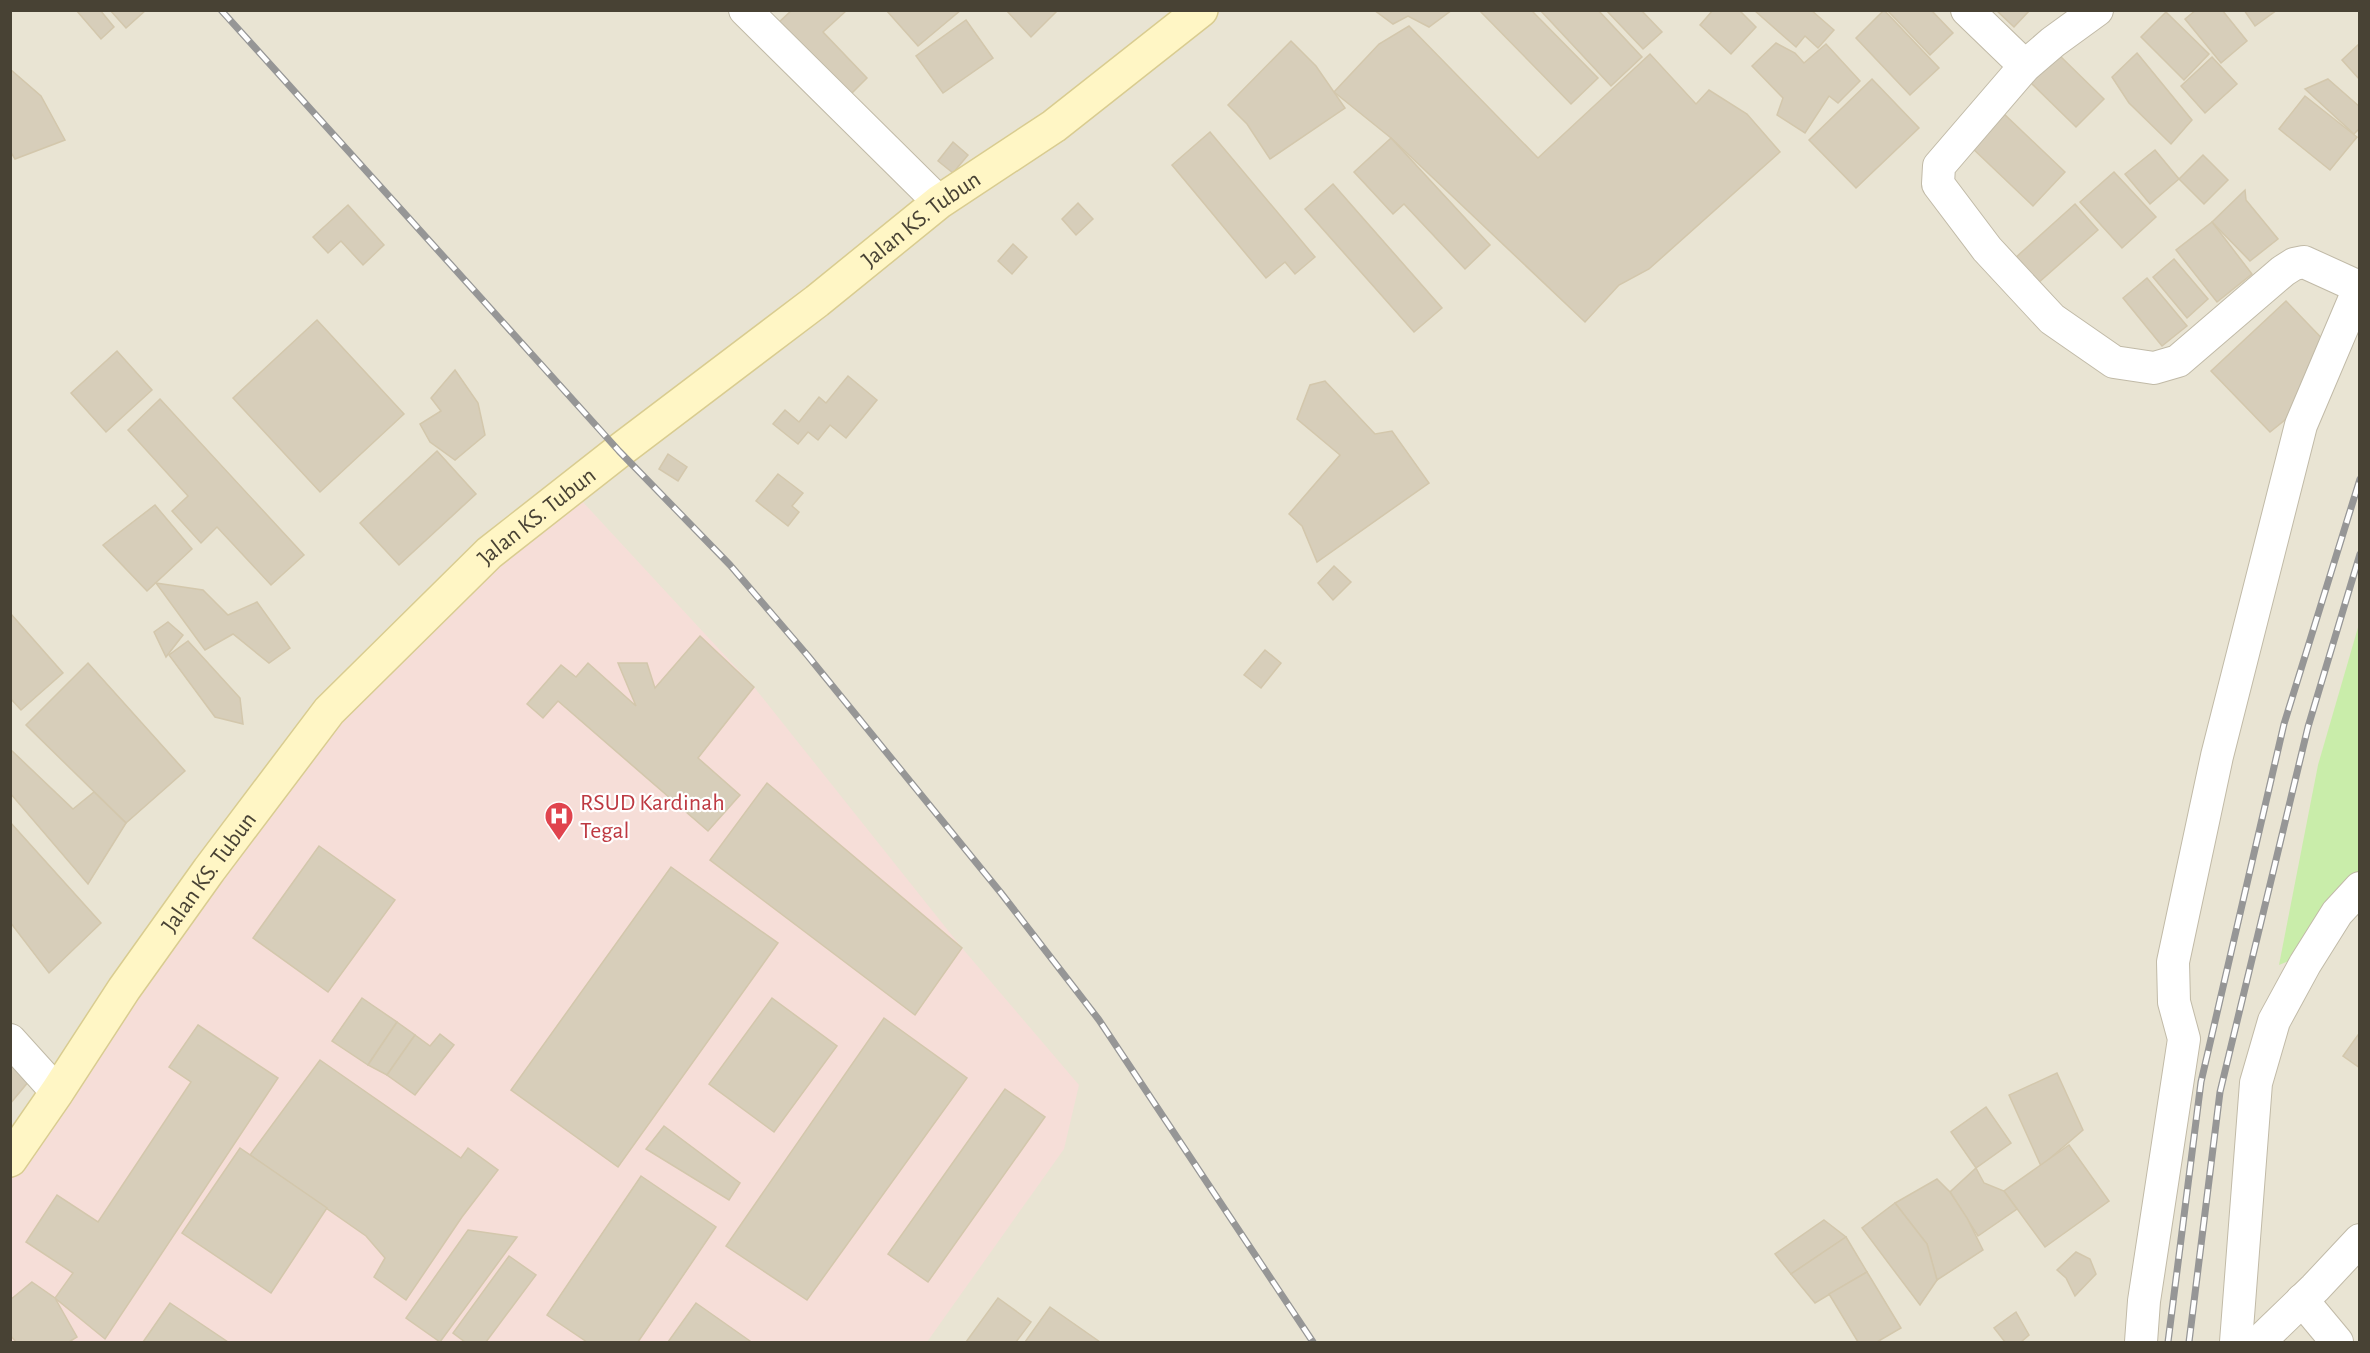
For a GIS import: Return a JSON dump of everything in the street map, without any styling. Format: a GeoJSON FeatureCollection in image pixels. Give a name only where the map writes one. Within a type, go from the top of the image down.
{"type":"FeatureCollection","features":[{"type":"Feature","properties":{"kind":"main road","name":"Jalan KS. Tubun"},"geometry":{"type":"LineString","coordinates":[[10,1160],[124,989],[209,870],[329,711],[489,553],[817,301],[939,202],[1054,126],[1201,10]]}},
{"type":"Feature","properties":{"kind":"street"},"geometry":{"type":"LineString","coordinates":[[745,10],[939,202]]}},
{"type":"Feature","properties":{"kind":"street"},"geometry":{"type":"LineString","coordinates":[[1967,10],[2025,66]]}},
{"type":"Feature","properties":{"kind":"street"},"geometry":{"type":"LineString","coordinates":[[2097,10],[2025,66],[1939,166],[1938,184],[1987,249],[2052,319],[2114,362],[2154,368],[2178,361],[2294,264],[2304,262],[2359,287],[2301,425],[2217,756],[2186,899],[2174,962],[2174,1002],[2184,1039],[2144,1301],[2141,1342]]}},
{"type":"Feature","properties":{"kind":"street"},"geometry":{"type":"LineString","coordinates":[[2236,1342],[2256,1083],[2274,1021],[2305,964],[2337,913],[2360,888]]}},
{"type":"Feature","properties":{"kind":"street"},"geometry":{"type":"LineString","coordinates":[[10,1040],[57,1092]]}},
{"type":"Feature","properties":{"kind":"street"},"geometry":{"type":"LineString","coordinates":[[2259,1342],[2360,1240]]}},
{"type":"Feature","properties":{"kind":"street"},"geometry":{"type":"LineString","coordinates":[[2302,1300],[2337,1342]]}},
{"type":"Feature","properties":{"kind":"shaded area"},"geometry":{"type":"Polygon","coordinates":[[[11,11],[2359,11],[2359,1342],[11,1342],[11,11]]]}},
{"type":"Feature","properties":{"kind":"shaded area","name":"RSUD Kardinah Tegal"},"geometry":{"type":"Polygon","coordinates":[[[569,487],[754,687],[962,948],[1079,1085],[1064,1149],[927,1342],[11,1342],[11,1166],[316,737],[569,487]]]}},
{"type":"Feature","properties":{"kind":"green space"},"geometry":{"type":"Polygon","coordinates":[[[2359,624],[2359,905],[2327,945],[2279,965],[2318,765],[2359,624]]]}},
{"type":"Feature","properties":{"kind":"building"},"geometry":{"type":"Polygon","coordinates":[[[76,10],[100,10],[114,27],[101,39],[76,10]]]}},
{"type":"Feature","properties":{"kind":"building"},"geometry":{"type":"Polygon","coordinates":[[[110,10],[146,10],[126,28],[110,10]]]}},
{"type":"Feature","properties":{"kind":"building"},"geometry":{"type":"Polygon","coordinates":[[[792,10],[847,10],[823,32],[867,78],[847,98],[777,24],[792,10]]]}},
{"type":"Feature","properties":{"kind":"building"},"geometry":{"type":"Polygon","coordinates":[[[886,10],[961,10],[918,46],[886,10]]]}},
{"type":"Feature","properties":{"kind":"building"},"geometry":{"type":"Polygon","coordinates":[[[1006,10],[1058,10],[1031,37],[1006,10]]]}},
{"type":"Feature","properties":{"kind":"building"},"geometry":{"type":"Polygon","coordinates":[[[1374,10],[1452,10],[1429,27],[1408,16],[1393,24],[1374,10]]]}},
{"type":"Feature","properties":{"kind":"building"},"geometry":{"type":"Polygon","coordinates":[[[1479,10],[1531,10],[1598,78],[1571,104],[1479,10]]]}},
{"type":"Feature","properties":{"kind":"building"},"geometry":{"type":"Polygon","coordinates":[[[1540,10],[1598,10],[1642,57],[1611,86],[1540,10]]]}},
{"type":"Feature","properties":{"kind":"building"},"geometry":{"type":"Polygon","coordinates":[[[1606,10],[1641,10],[1662,32],[1643,49],[1606,10]]]}},
{"type":"Feature","properties":{"kind":"building"},"geometry":{"type":"Polygon","coordinates":[[[1713,10],[1739,10],[1756,27],[1731,54],[1700,25],[1713,10]]]}},
{"type":"Feature","properties":{"kind":"building"},"geometry":{"type":"Polygon","coordinates":[[[1754,10],[1811,10],[1834,30],[1818,48],[1805,36],[1796,47],[1754,10]]]}},
{"type":"Feature","properties":{"kind":"building"},"geometry":{"type":"Polygon","coordinates":[[[1884,10],[1939,68],[1910,95],[1856,38],[1884,10]]]}},
{"type":"Feature","properties":{"kind":"building"},"geometry":{"type":"Polygon","coordinates":[[[1887,10],[1931,10],[1953,33],[1930,55],[1887,10]]]}},
{"type":"Feature","properties":{"kind":"building"},"geometry":{"type":"Polygon","coordinates":[[[1996,10],[2030,10],[2014,27],[1996,10]]]}},
{"type":"Feature","properties":{"kind":"building"},"geometry":{"type":"Polygon","coordinates":[[[2196,10],[2222,10],[2247,41],[2221,63],[2185,19],[2196,10]]]}},
{"type":"Feature","properties":{"kind":"building"},"geometry":{"type":"Polygon","coordinates":[[[2244,10],[2277,10],[2255,26],[2244,10]]]}},
{"type":"Feature","properties":{"kind":"building"},"geometry":{"type":"Polygon","coordinates":[[[2166,12],[2209,54],[2184,80],[2141,37],[2166,12]]]}},
{"type":"Feature","properties":{"kind":"building"},"geometry":{"type":"Polygon","coordinates":[[[966,20],[993,58],[943,93],[916,56],[966,20]]]}},
{"type":"Feature","properties":{"kind":"building"},"geometry":{"type":"Polygon","coordinates":[[[1409,26],[1538,158],[1650,54],[1696,104],[1709,90],[1747,114],[1780,152],[1649,269],[1619,285],[1585,322],[1391,138],[1334,92],[1379,44],[1409,26]]]}},
{"type":"Feature","properties":{"kind":"building"},"geometry":{"type":"Polygon","coordinates":[[[1291,41],[1316,66],[1345,108],[1270,159],[1247,124],[1228,105],[1291,41]]]}},
{"type":"Feature","properties":{"kind":"building"},"geometry":{"type":"Polygon","coordinates":[[[1776,43],[1795,53],[1804,63],[1826,44],[1860,81],[1838,103],[1829,96],[1805,133],[1777,115],[1783,98],[1752,66],[1776,43]]]}},
{"type":"Feature","properties":{"kind":"building"},"geometry":{"type":"Polygon","coordinates":[[[2360,43],[2360,80],[2342,60],[2360,43]]]}},
{"type":"Feature","properties":{"kind":"building"},"geometry":{"type":"Polygon","coordinates":[[[2056,52],[2104,99],[2076,127],[2028,80],[2056,52]]]}},
{"type":"Feature","properties":{"kind":"building"},"geometry":{"type":"Polygon","coordinates":[[[2137,53],[2192,120],[2171,144],[2129,103],[2112,77],[2137,53]]]}},
{"type":"Feature","properties":{"kind":"building"},"geometry":{"type":"Polygon","coordinates":[[[2212,57],[2237,84],[2205,113],[2181,86],[2212,57]]]}},
{"type":"Feature","properties":{"kind":"building"},"geometry":{"type":"Polygon","coordinates":[[[10,69],[41,96],[65,140],[15,159],[10,151],[10,69]]]}},
{"type":"Feature","properties":{"kind":"building"},"geometry":{"type":"Polygon","coordinates":[[[1872,79],[1919,128],[1856,188],[1809,140],[1872,79]]]}},
{"type":"Feature","properties":{"kind":"building"},"geometry":{"type":"Polygon","coordinates":[[[2328,79],[2360,107],[2360,128],[2354,134],[2305,89],[2328,79]]]}},
{"type":"Feature","properties":{"kind":"building"},"geometry":{"type":"Polygon","coordinates":[[[2305,96],[2357,137],[2330,170],[2279,129],[2305,96]]]}},
{"type":"Feature","properties":{"kind":"building"},"geometry":{"type":"Polygon","coordinates":[[[2001,111],[2065,172],[2033,206],[1969,145],[2001,111]]]}},
{"type":"Feature","properties":{"kind":"building"},"geometry":{"type":"Polygon","coordinates":[[[1210,132],[1315,257],[1295,274],[1285,262],[1266,278],[1172,165],[1210,132]]]}},
{"type":"Feature","properties":{"kind":"building"},"geometry":{"type":"Polygon","coordinates":[[[1391,138],[1490,245],[1465,269],[1404,204],[1393,214],[1354,172],[1391,138]]]}},
{"type":"Feature","properties":{"kind":"building"},"geometry":{"type":"Polygon","coordinates":[[[953,142],[968,155],[953,173],[938,161],[953,142]]]}},
{"type":"Feature","properties":{"kind":"building"},"geometry":{"type":"Polygon","coordinates":[[[2155,150],[2179,179],[2150,204],[2125,174],[2155,150]]]}},
{"type":"Feature","properties":{"kind":"building"},"geometry":{"type":"Polygon","coordinates":[[[2203,155],[2228,180],[2204,204],[2179,179],[2203,155]]]}},
{"type":"Feature","properties":{"kind":"building"},"geometry":{"type":"Polygon","coordinates":[[[2114,172],[2156,217],[2122,248],[2080,202],[2114,172]]]}},
{"type":"Feature","properties":{"kind":"building"},"geometry":{"type":"Polygon","coordinates":[[[1333,184],[1442,308],[1414,332],[1305,209],[1333,184]]]}},
{"type":"Feature","properties":{"kind":"building"},"geometry":{"type":"Polygon","coordinates":[[[2245,190],[2246,200],[2278,239],[2250,261],[2212,222],[2245,190]]]}},
{"type":"Feature","properties":{"kind":"building"},"geometry":{"type":"Polygon","coordinates":[[[1078,203],[1093,219],[1076,235],[1062,219],[1078,203]]]}},
{"type":"Feature","properties":{"kind":"building"},"geometry":{"type":"Polygon","coordinates":[[[2075,204],[2098,230],[2037,284],[2014,259],[2075,204]]]}},
{"type":"Feature","properties":{"kind":"building"},"geometry":{"type":"Polygon","coordinates":[[[348,205],[384,245],[363,265],[341,241],[328,253],[313,237],[348,205]]]}},
{"type":"Feature","properties":{"kind":"building"},"geometry":{"type":"Polygon","coordinates":[[[2212,222],[2252,274],[2217,302],[2176,250],[2212,222]]]}},
{"type":"Feature","properties":{"kind":"building"},"geometry":{"type":"Polygon","coordinates":[[[1013,244],[1027,257],[1012,274],[998,261],[1013,244]]]}},
{"type":"Feature","properties":{"kind":"building"},"geometry":{"type":"Polygon","coordinates":[[[2174,259],[2208,299],[2187,318],[2153,277],[2174,259]]]}},
{"type":"Feature","properties":{"kind":"building"},"geometry":{"type":"Polygon","coordinates":[[[2147,278],[2187,326],[2162,346],[2123,298],[2147,278]]]}},
{"type":"Feature","properties":{"kind":"building"},"geometry":{"type":"Polygon","coordinates":[[[2286,301],[2331,348],[2301,407],[2270,432],[2211,371],[2286,301]]]}},
{"type":"Feature","properties":{"kind":"building"},"geometry":{"type":"Polygon","coordinates":[[[317,320],[404,414],[320,492],[233,398],[317,320]]]}},
{"type":"Feature","properties":{"kind":"building"},"geometry":{"type":"Polygon","coordinates":[[[117,351],[152,390],[106,432],[71,393],[117,351]]]}},
{"type":"Feature","properties":{"kind":"building"},"geometry":{"type":"Polygon","coordinates":[[[455,370],[478,403],[485,435],[455,460],[430,442],[420,424],[441,411],[431,398],[455,370]]]}},
{"type":"Feature","properties":{"kind":"building"},"geometry":{"type":"Polygon","coordinates":[[[848,376],[877,400],[846,438],[830,425],[818,440],[808,432],[798,444],[773,424],[785,410],[799,422],[819,397],[826,403],[848,376]]]}},
{"type":"Feature","properties":{"kind":"building"},"geometry":{"type":"Polygon","coordinates":[[[1325,381],[1375,434],[1392,431],[1429,483],[1317,562],[1302,526],[1289,514],[1340,455],[1297,419],[1310,385],[1325,381]]]}},
{"type":"Feature","properties":{"kind":"building"},"geometry":{"type":"Polygon","coordinates":[[[160,399],[304,555],[271,585],[217,527],[201,543],[172,511],[188,496],[128,430],[160,399]]]}},
{"type":"Feature","properties":{"kind":"building"},"geometry":{"type":"Polygon","coordinates":[[[437,451],[476,494],[399,565],[360,523],[437,451]]]}},
{"type":"Feature","properties":{"kind":"building"},"geometry":{"type":"Polygon","coordinates":[[[668,454],[687,467],[678,481],[659,469],[668,454]]]}},
{"type":"Feature","properties":{"kind":"building"},"geometry":{"type":"Polygon","coordinates":[[[778,474],[803,493],[792,506],[799,512],[788,526],[756,501],[778,474]]]}},
{"type":"Feature","properties":{"kind":"building"},"geometry":{"type":"Polygon","coordinates":[[[155,505],[192,549],[147,591],[103,545],[155,505]]]}},
{"type":"Feature","properties":{"kind":"building"},"geometry":{"type":"Polygon","coordinates":[[[1334,566],[1351,582],[1333,600],[1318,583],[1334,566]]]}},
{"type":"Feature","properties":{"kind":"building"},"geometry":{"type":"Polygon","coordinates":[[[156,583],[203,590],[228,615],[257,602],[290,648],[269,663],[233,634],[205,650],[156,583]]]}},
{"type":"Feature","properties":{"kind":"building"},"geometry":{"type":"Polygon","coordinates":[[[11,614],[63,673],[21,710],[10,698],[11,614]]]}},
{"type":"Feature","properties":{"kind":"building"},"geometry":{"type":"Polygon","coordinates":[[[168,622],[183,635],[166,657],[154,632],[168,622]]]}},
{"type":"Feature","properties":{"kind":"building"},"geometry":{"type":"Polygon","coordinates":[[[700,636],[754,687],[698,758],[740,795],[708,831],[558,701],[543,718],[527,704],[561,665],[576,677],[588,663],[636,706],[618,663],[647,663],[655,688],[700,636]]]}},
{"type":"Feature","properties":{"kind":"building"},"geometry":{"type":"Polygon","coordinates":[[[188,641],[240,698],[243,724],[215,717],[169,655],[188,641]]]}},
{"type":"Feature","properties":{"kind":"building"},"geometry":{"type":"Polygon","coordinates":[[[1265,650],[1281,663],[1261,688],[1244,675],[1265,650]]]}},
{"type":"Feature","properties":{"kind":"building"},"geometry":{"type":"Polygon","coordinates":[[[88,663],[185,771],[126,823],[26,725],[88,663]]]}},
{"type":"Feature","properties":{"kind":"building"},"geometry":{"type":"Polygon","coordinates":[[[10,749],[73,809],[94,792],[126,823],[88,884],[10,793],[10,749]]]}},
{"type":"Feature","properties":{"kind":"building"},"geometry":{"type":"Polygon","coordinates":[[[767,783],[962,948],[915,1015],[710,860],[767,783]]]}},
{"type":"Feature","properties":{"kind":"building"},"geometry":{"type":"Polygon","coordinates":[[[10,822],[101,923],[49,973],[10,922],[10,822]]]}},
{"type":"Feature","properties":{"kind":"building"},"geometry":{"type":"Polygon","coordinates":[[[319,846],[395,900],[328,992],[253,938],[319,846]]]}},
{"type":"Feature","properties":{"kind":"building"},"geometry":{"type":"Polygon","coordinates":[[[671,867],[778,943],[618,1167],[511,1090],[671,867]]]}},
{"type":"Feature","properties":{"kind":"building"},"geometry":{"type":"Polygon","coordinates":[[[362,998],[397,1022],[368,1065],[332,1041],[362,998]]]}},
{"type":"Feature","properties":{"kind":"building"},"geometry":{"type":"Polygon","coordinates":[[[772,998],[837,1046],[774,1132],[709,1084],[772,998]]]}},
{"type":"Feature","properties":{"kind":"building"},"geometry":{"type":"Polygon","coordinates":[[[884,1018],[967,1078],[807,1300],[726,1246],[884,1018]]]}},
{"type":"Feature","properties":{"kind":"building"},"geometry":{"type":"Polygon","coordinates":[[[397,1022],[415,1035],[387,1075],[368,1065],[397,1022]]]}},
{"type":"Feature","properties":{"kind":"building"},"geometry":{"type":"Polygon","coordinates":[[[198,1025],[278,1078],[105,1339],[55,1298],[73,1273],[26,1242],[57,1195],[98,1222],[191,1082],[169,1067],[198,1025]]]}},
{"type":"Feature","properties":{"kind":"building"},"geometry":{"type":"Polygon","coordinates":[[[2360,1032],[2360,1068],[2343,1056],[2360,1032]]]}},
{"type":"Feature","properties":{"kind":"building"},"geometry":{"type":"Polygon","coordinates":[[[440,1034],[454,1045],[415,1095],[387,1075],[415,1035],[430,1046],[440,1034]]]}},
{"type":"Feature","properties":{"kind":"building"},"geometry":{"type":"Polygon","coordinates":[[[320,1060],[461,1158],[468,1148],[498,1170],[462,1217],[406,1300],[374,1277],[385,1258],[366,1236],[250,1155],[320,1060]]]}},
{"type":"Feature","properties":{"kind":"building"},"geometry":{"type":"Polygon","coordinates":[[[10,1064],[29,1081],[10,1104],[10,1064]]]}},
{"type":"Feature","properties":{"kind":"building"},"geometry":{"type":"Polygon","coordinates":[[[2057,1073],[2083,1130],[2041,1166],[2009,1095],[2057,1073]]]}},
{"type":"Feature","properties":{"kind":"building"},"geometry":{"type":"Polygon","coordinates":[[[1005,1089],[1045,1117],[928,1282],[888,1254],[1005,1089]]]}},
{"type":"Feature","properties":{"kind":"building"},"geometry":{"type":"Polygon","coordinates":[[[1986,1107],[2011,1143],[1976,1168],[1951,1132],[1986,1107]]]}},
{"type":"Feature","properties":{"kind":"building"},"geometry":{"type":"Polygon","coordinates":[[[664,1126],[740,1183],[729,1200],[646,1149],[664,1126]]]}},
{"type":"Feature","properties":{"kind":"building"},"geometry":{"type":"Polygon","coordinates":[[[2069,1145],[2109,1201],[2045,1247],[2004,1191],[2069,1145]]]}},
{"type":"Feature","properties":{"kind":"building"},"geometry":{"type":"Polygon","coordinates":[[[240,1148],[327,1208],[271,1293],[182,1233],[240,1148]]]}},
{"type":"Feature","properties":{"kind":"building"},"geometry":{"type":"Polygon","coordinates":[[[1976,1168],[1984,1183],[2004,1191],[2017,1209],[1978,1236],[1950,1192],[1976,1168]]]}},
{"type":"Feature","properties":{"kind":"building"},"geometry":{"type":"Polygon","coordinates":[[[641,1176],[716,1227],[638,1342],[587,1342],[547,1315],[641,1176]]]}},
{"type":"Feature","properties":{"kind":"building"},"geometry":{"type":"Polygon","coordinates":[[[1937,1179],[1950,1192],[1967,1218],[1983,1250],[1937,1280],[1927,1244],[1895,1203],[1937,1179]]]}},
{"type":"Feature","properties":{"kind":"building"},"geometry":{"type":"Polygon","coordinates":[[[1895,1203],[1927,1244],[1937,1280],[1920,1305],[1862,1228],[1895,1203]]]}},
{"type":"Feature","properties":{"kind":"building"},"geometry":{"type":"Polygon","coordinates":[[[1824,1220],[1846,1237],[1791,1274],[1775,1254],[1824,1220]]]}},
{"type":"Feature","properties":{"kind":"building"},"geometry":{"type":"Polygon","coordinates":[[[468,1230],[517,1237],[440,1342],[406,1318],[468,1230]]]}},
{"type":"Feature","properties":{"kind":"building"},"geometry":{"type":"Polygon","coordinates":[[[1846,1237],[1867,1272],[1815,1303],[1791,1274],[1846,1237]]]}},
{"type":"Feature","properties":{"kind":"building"},"geometry":{"type":"Polygon","coordinates":[[[2076,1252],[2090,1259],[2096,1274],[2075,1296],[2066,1278],[2057,1270],[2076,1252]]]}},
{"type":"Feature","properties":{"kind":"building"},"geometry":{"type":"Polygon","coordinates":[[[509,1256],[536,1275],[486,1342],[465,1342],[453,1333],[509,1256]]]}},
{"type":"Feature","properties":{"kind":"building"},"geometry":{"type":"Polygon","coordinates":[[[1867,1272],[1901,1328],[1877,1342],[1858,1342],[1829,1294],[1867,1272]]]}},
{"type":"Feature","properties":{"kind":"building"},"geometry":{"type":"Polygon","coordinates":[[[32,1282],[55,1298],[77,1337],[69,1342],[16,1342],[10,1335],[10,1300],[32,1282]]]}},
{"type":"Feature","properties":{"kind":"building"},"geometry":{"type":"Polygon","coordinates":[[[998,1298],[1031,1322],[1016,1342],[966,1342],[998,1298]]]}},
{"type":"Feature","properties":{"kind":"building"},"geometry":{"type":"Polygon","coordinates":[[[170,1303],[228,1342],[143,1342],[170,1303]]]}},
{"type":"Feature","properties":{"kind":"building"},"geometry":{"type":"Polygon","coordinates":[[[696,1303],[750,1341],[668,1342],[696,1303]]]}},
{"type":"Feature","properties":{"kind":"building"},"geometry":{"type":"Polygon","coordinates":[[[1050,1307],[1100,1342],[1025,1342],[1050,1307]]]}},
{"type":"Feature","properties":{"kind":"building"},"geometry":{"type":"Polygon","coordinates":[[[2016,1312],[2029,1335],[2021,1342],[2005,1342],[1994,1328],[2016,1312]]]}},
{"type":"Feature","properties":{"kind":"railway"},"geometry":{"type":"LineString","coordinates":[[221,10],[619,451],[730,565],[808,656],[1001,893],[1099,1020],[1313,1342]]}},
{"type":"Feature","properties":{"kind":"railway"},"geometry":{"type":"LineString","coordinates":[[2168,1342],[2201,1082],[2284,724],[2360,479]]}},
{"type":"Feature","properties":{"kind":"railway"},"geometry":{"type":"LineString","coordinates":[[2189,1342],[2220,1092],[2308,727],[2360,554]]}},
{"type":"Feature","properties":{"kind":"place","name":"RSUD Kardinah Tegal"},"geometry":{"type":"Point","coordinates":[559,842]}}]}
